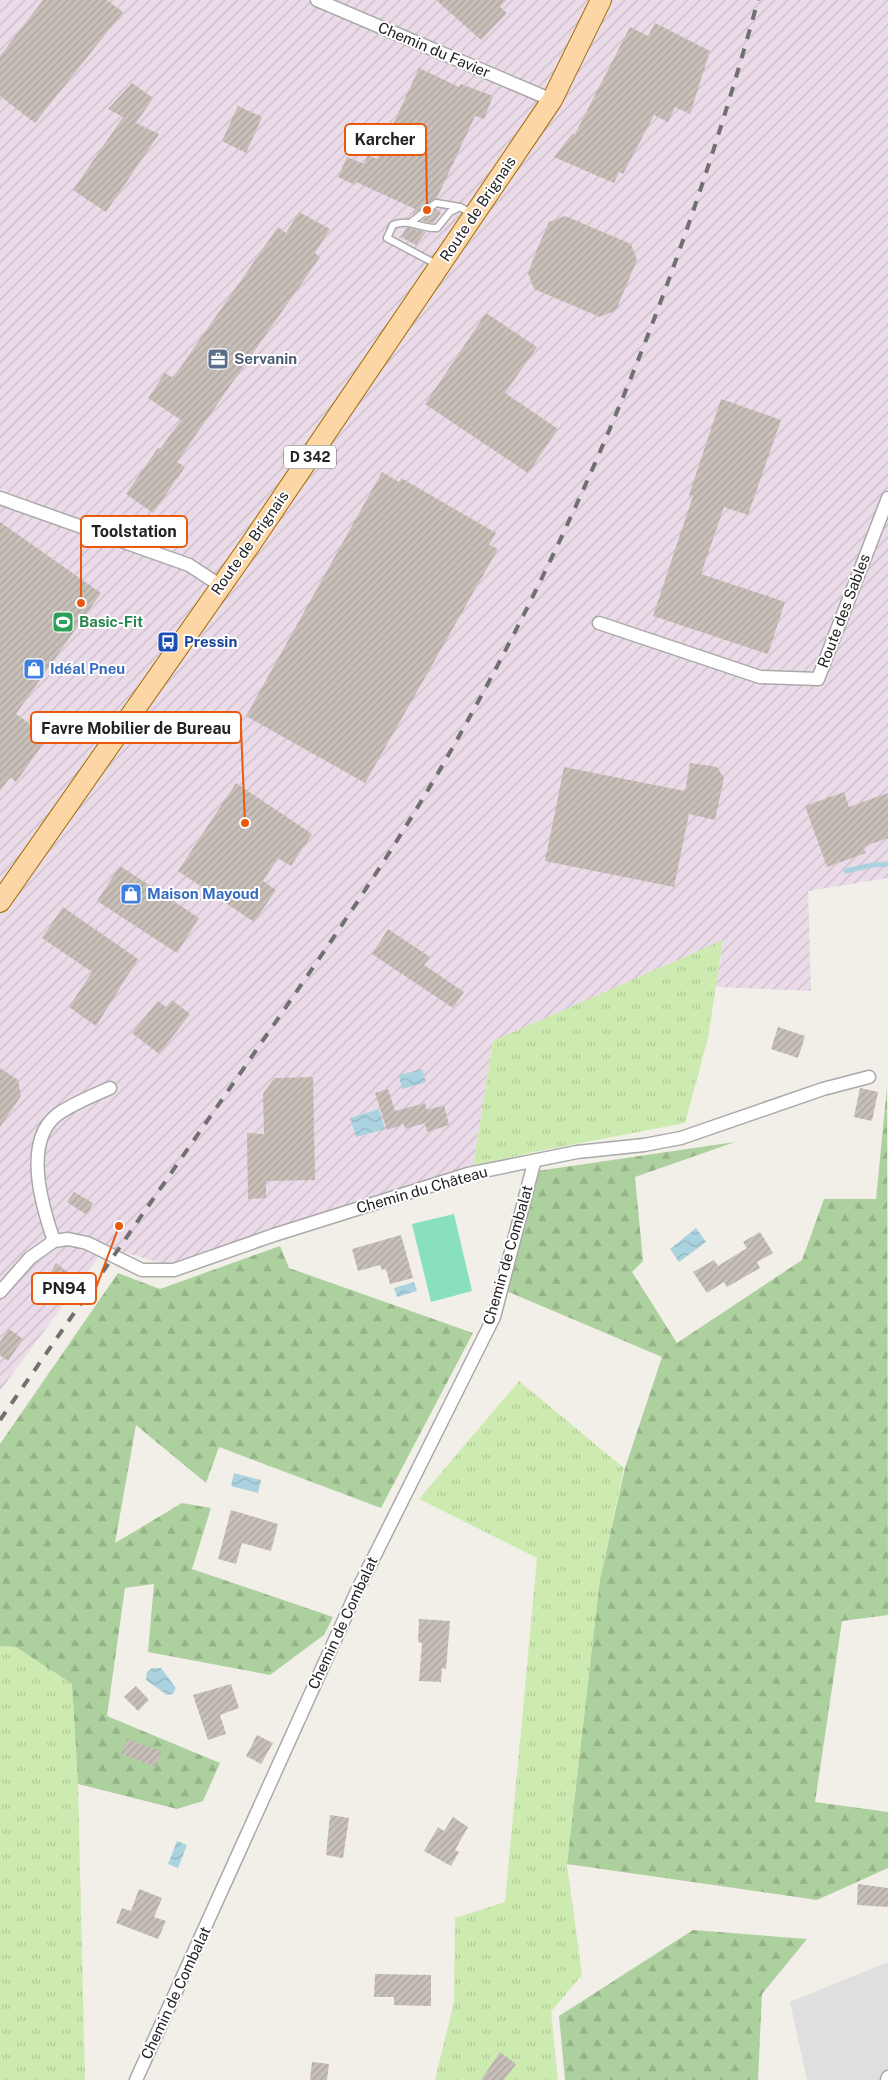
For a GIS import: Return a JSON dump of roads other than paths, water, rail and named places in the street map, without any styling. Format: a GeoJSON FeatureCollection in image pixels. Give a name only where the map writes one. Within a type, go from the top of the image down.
{"type":"FeatureCollection","features":[{"type":"Feature","properties":{"kind":"main road","name":"Route de Brignais"},"geometry":{"type":"LineString","coordinates":[[0,902],[221,586],[439,266],[467,211],[552,100],[601,0]]}},
{"type":"Feature","properties":{"kind":"street","name":"Chemin du Favier"},"geometry":{"type":"LineString","coordinates":[[317,0],[552,100]]}},
{"type":"Feature","properties":{"kind":"street"},"geometry":{"type":"LineString","coordinates":[[0,498],[189,565],[221,586]]}},
{"type":"Feature","properties":{"kind":"street","name":"Route des Sables"},"geometry":{"type":"LineString","coordinates":[[599,623],[760,677],[818,679],[888,498]]}},
{"type":"Feature","properties":{"kind":"street","name":"Chemin du Château"},"geometry":{"type":"LineString","coordinates":[[54,1241],[68,1238],[87,1243],[142,1270],[174,1270],[274,1235],[468,1174],[577,1152],[644,1145],[681,1138],[823,1089],[869,1077]]}},
{"type":"Feature","properties":{"kind":"street"},"geometry":{"type":"LineString","coordinates":[[0,1292],[30,1258],[54,1241],[44,1213],[38,1181],[38,1158],[43,1133],[57,1115],[110,1088]]}},
{"type":"Feature","properties":{"kind":"street","name":"Chemin de Combalat"},"geometry":{"type":"LineString","coordinates":[[136,2080],[357,1591],[494,1317],[534,1162]]}},
{"type":"Feature","properties":{"kind":"lane"},"geometry":{"type":"LineString","coordinates":[[410,223],[436,203],[467,211]]}},
{"type":"Feature","properties":{"kind":"lane"},"geometry":{"type":"LineString","coordinates":[[439,266],[387,238],[393,225],[401,221],[427,228],[437,228],[450,212],[467,211]]}},
{"type":"Feature","properties":{"kind":"water"},"geometry":{"type":"Polygon","coordinates":[[[422,1069],[426,1082],[402,1089],[399,1075],[422,1069]]]}},
{"type":"Feature","properties":{"kind":"water"},"geometry":{"type":"Polygon","coordinates":[[[379,1109],[385,1129],[356,1137],[350,1118],[379,1109]]]}},
{"type":"Feature","properties":{"kind":"water"},"geometry":{"type":"Polygon","coordinates":[[[696,1228],[706,1242],[679,1262],[670,1249],[696,1228]]]}},
{"type":"Feature","properties":{"kind":"water"},"geometry":{"type":"Polygon","coordinates":[[[414,1282],[417,1291],[397,1297],[394,1288],[414,1282]]]}},
{"type":"Feature","properties":{"kind":"water"},"geometry":{"type":"Polygon","coordinates":[[[234,1473],[261,1480],[258,1493],[231,1486],[234,1473]]]}},
{"type":"Feature","properties":{"kind":"water"},"geometry":{"type":"Polygon","coordinates":[[[152,1668],[161,1668],[176,1688],[173,1694],[167,1695],[146,1680],[147,1672],[152,1668]]]}},
{"type":"Feature","properties":{"kind":"water"},"geometry":{"type":"Polygon","coordinates":[[[177,1841],[187,1845],[178,1868],[168,1864],[177,1841]]]}},
{"type":"Feature","properties":{"kind":"waterway"},"geometry":{"type":"LineString","coordinates":[[846,871],[872,865],[888,864]]}},
{"type":"Feature","properties":{"kind":"railway"},"geometry":{"type":"LineString","coordinates":[[0,1420],[345,921],[416,811],[489,681],[537,588],[582,493],[623,397],[697,201],[729,101],[758,0]]}},
{"type":"Feature","properties":{"kind":"place","name":"Karcher"},"geometry":{"type":"Point","coordinates":[427,210]}},
{"type":"Feature","properties":{"kind":"place","name":"Servanin"},"geometry":{"type":"Point","coordinates":[218,359]}},
{"type":"Feature","properties":{"kind":"place","name":"Toolstation"},"geometry":{"type":"Point","coordinates":[81,603]}},
{"type":"Feature","properties":{"kind":"place","name":"Basic-Fit"},"geometry":{"type":"Point","coordinates":[63,622]}},
{"type":"Feature","properties":{"kind":"place","name":"Pressin"},"geometry":{"type":"Point","coordinates":[168,642]}},
{"type":"Feature","properties":{"kind":"place","name":"Idéal Pneu"},"geometry":{"type":"Point","coordinates":[34,669]}},
{"type":"Feature","properties":{"kind":"place","name":"Favre Mobilier de Bureau"},"geometry":{"type":"Point","coordinates":[245,823]}},
{"type":"Feature","properties":{"kind":"place","name":"Maison Mayoud"},"geometry":{"type":"Point","coordinates":[131,894]}},
{"type":"Feature","properties":{"kind":"place","name":"PN94"},"geometry":{"type":"Point","coordinates":[119,1226]}}]}
